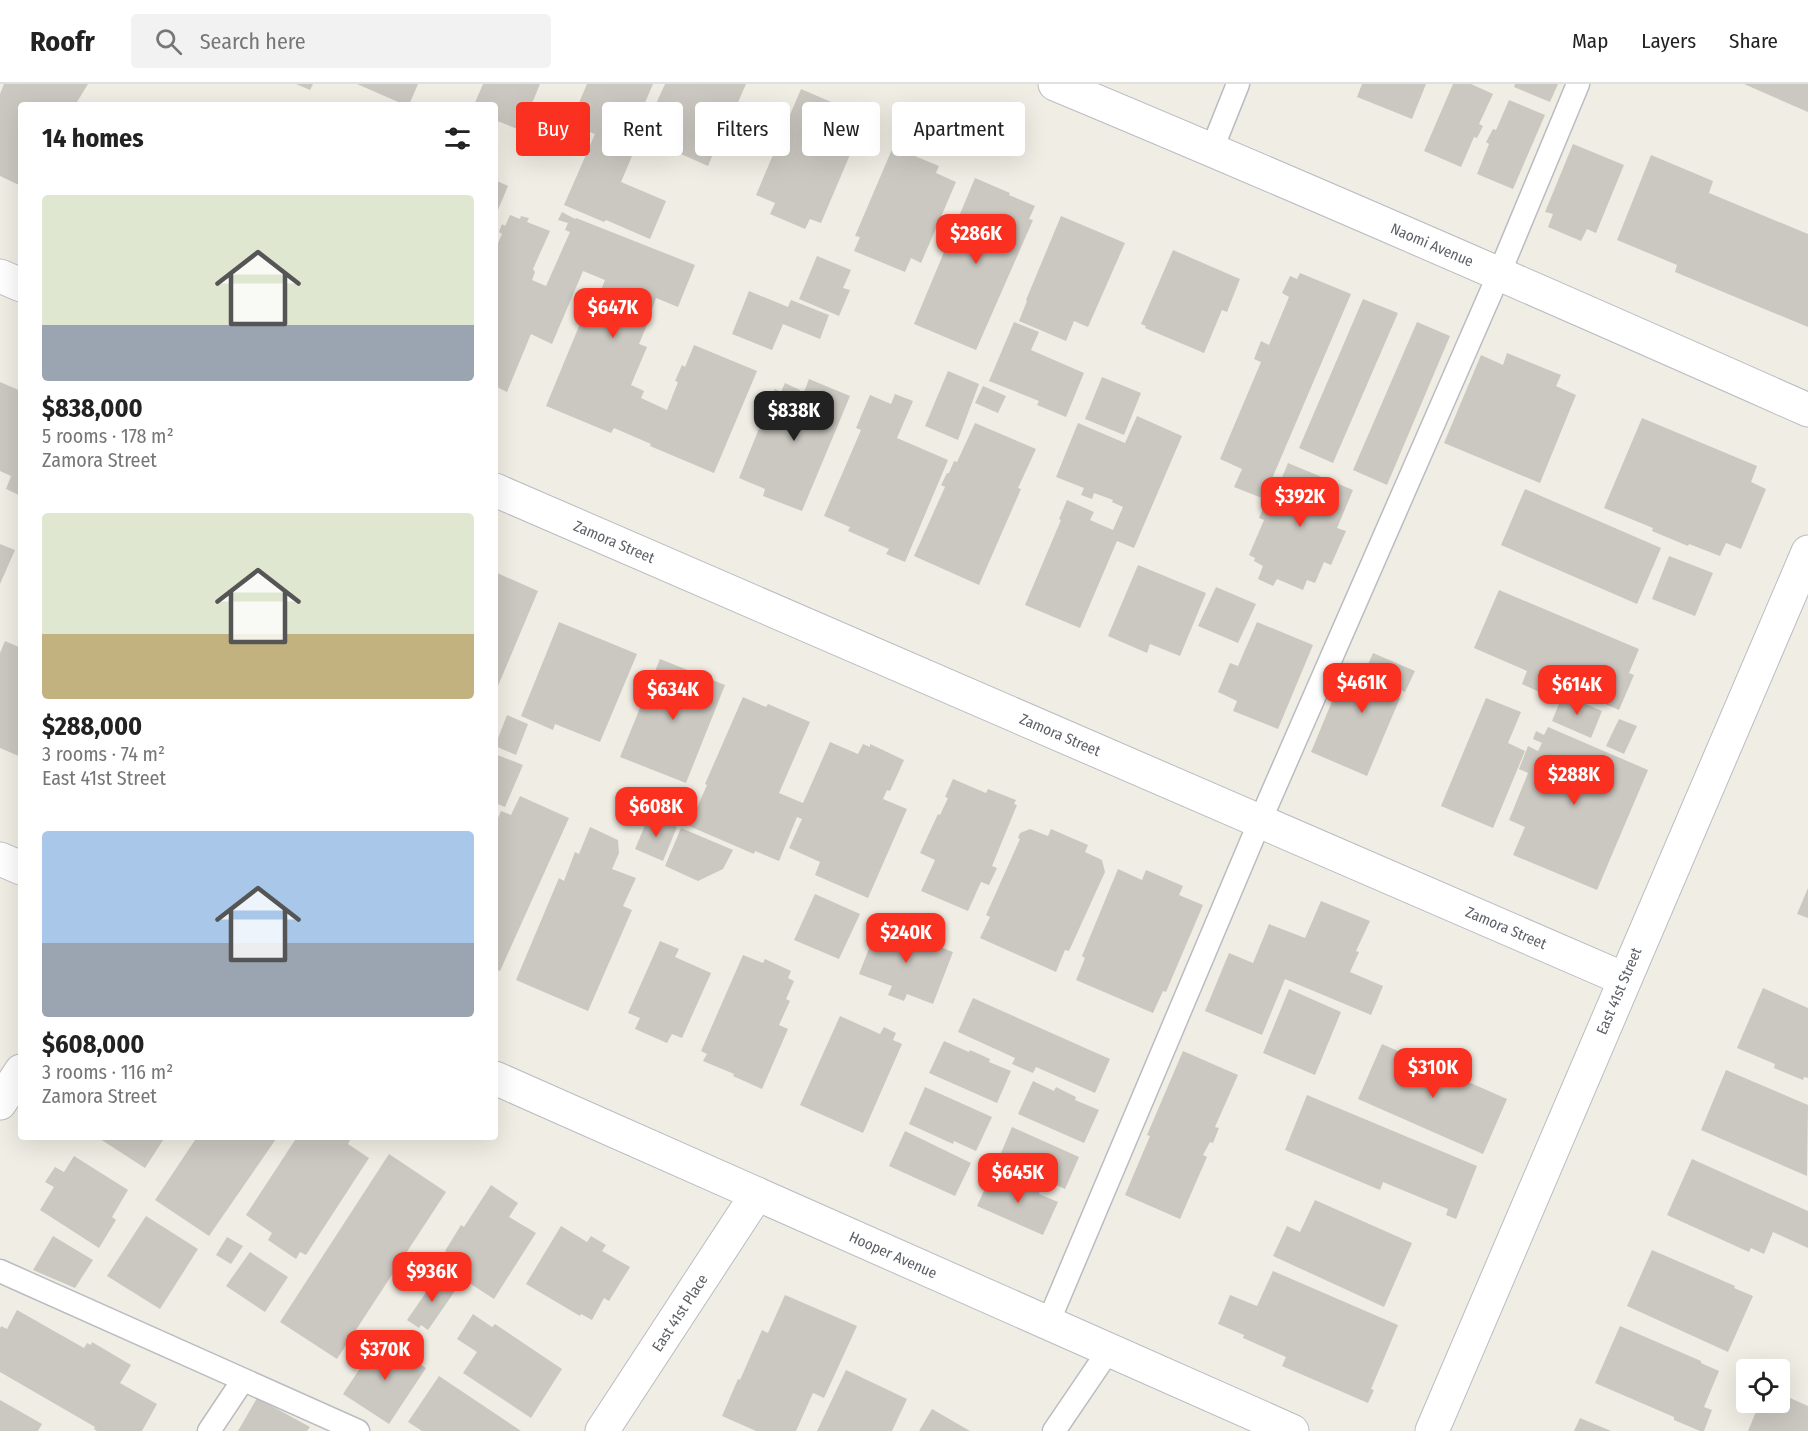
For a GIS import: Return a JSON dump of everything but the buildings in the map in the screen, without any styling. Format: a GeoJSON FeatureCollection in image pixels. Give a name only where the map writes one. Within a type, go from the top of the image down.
{"type":"FeatureCollection","features":[{"type":"Feature","properties":{"kind":"street","name":"Naomi Avenue"},"geometry":{"type":"LineString","coordinates":[[1055,84],[1499,274],[1808,410]]}},
{"type":"Feature","properties":{"kind":"street"},"geometry":{"type":"LineString","coordinates":[[0,276],[18,284]]}},
{"type":"Feature","properties":{"kind":"street","name":"Zamora Street"},"geometry":{"type":"LineString","coordinates":[[498,491],[1624,979]]}},
{"type":"Feature","properties":{"kind":"street","name":"East 41st Street"},"geometry":{"type":"LineString","coordinates":[[1432,1431],[1808,552]]}},
{"type":"Feature","properties":{"kind":"street"},"geometry":{"type":"LineString","coordinates":[[0,859],[18,867]]}},
{"type":"Feature","properties":{"kind":"street"},"geometry":{"type":"LineString","coordinates":[[0,1103],[18,1076]]}},
{"type":"Feature","properties":{"kind":"street","name":"Hooper Avenue"},"geometry":{"type":"LineString","coordinates":[[498,1079],[1292,1431]]}},
{"type":"Feature","properties":{"kind":"street","name":"East 41st Place"},"geometry":{"type":"LineString","coordinates":[[602,1431],[758,1194]]}},
{"type":"Feature","properties":{"kind":"lane"},"geometry":{"type":"LineString","coordinates":[[1212,150],[1238,84]]}},
{"type":"Feature","properties":{"kind":"lane"},"geometry":{"type":"LineString","coordinates":[[1048,1323],[1260,821],[1499,274],[1578,84]]}},
{"type":"Feature","properties":{"kind":"lane"},"geometry":{"type":"LineString","coordinates":[[0,1271],[358,1431]]}},
{"type":"Feature","properties":{"kind":"lane"},"geometry":{"type":"LineString","coordinates":[[1054,1431],[1109,1350]]}},
{"type":"Feature","properties":{"kind":"lane"},"geometry":{"type":"LineString","coordinates":[[209,1431],[243,1380]]}}]}
